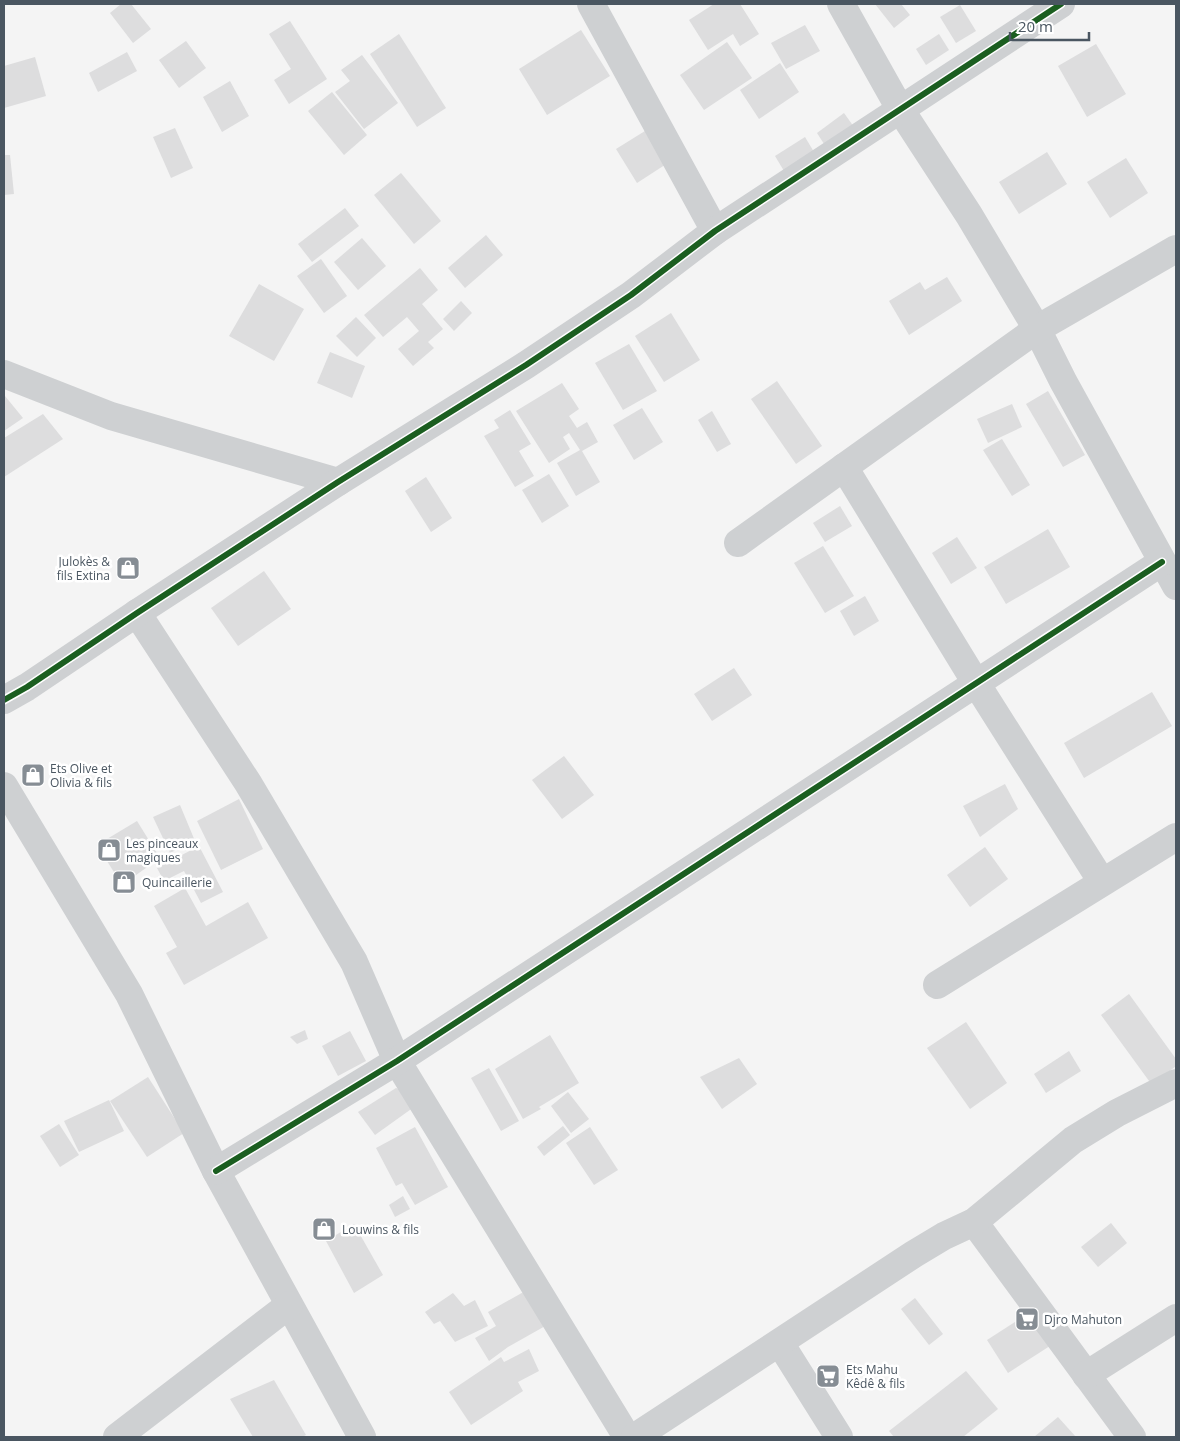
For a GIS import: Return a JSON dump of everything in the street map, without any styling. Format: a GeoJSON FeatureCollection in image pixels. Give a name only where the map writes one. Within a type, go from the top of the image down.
{"type":"FeatureCollection","features":[{"type":"Feature","properties":{"kind":"street"},"geometry":{"type":"LineString","coordinates":[[590,4],[715,231]]}},
{"type":"Feature","properties":{"kind":"street"},"geometry":{"type":"LineString","coordinates":[[841,4],[900,109],[969,215],[1037,329],[1063,381],[1102,448],[1176,586]]}},
{"type":"Feature","properties":{"kind":"street"},"geometry":{"type":"LineString","coordinates":[[4,700],[27,687],[338,482],[534,360],[631,294],[715,231],[1061,4]]}},
{"type":"Feature","properties":{"kind":"street"},"geometry":{"type":"LineString","coordinates":[[738,543],[1037,329],[1176,249]]}},
{"type":"Feature","properties":{"kind":"street"},"geometry":{"type":"LineString","coordinates":[[4,374],[111,416],[338,482]]}},
{"type":"Feature","properties":{"kind":"street"},"geometry":{"type":"LineString","coordinates":[[844,467],[976,683],[1102,882]]}},
{"type":"Feature","properties":{"kind":"street"},"geometry":{"type":"LineString","coordinates":[[216,1171],[397,1062],[1162,562]]}},
{"type":"Feature","properties":{"kind":"street"},"geometry":{"type":"LineString","coordinates":[[137,613],[248,783],[354,962],[397,1062],[627,1437]]}},
{"type":"Feature","properties":{"kind":"street"},"geometry":{"type":"LineString","coordinates":[[4,786],[129,994],[216,1171],[362,1437]]}},
{"type":"Feature","properties":{"kind":"street"},"geometry":{"type":"LineString","coordinates":[[937,986],[1176,837]]}},
{"type":"Feature","properties":{"kind":"street"},"geometry":{"type":"LineString","coordinates":[[635,1437],[914,1254],[944,1236],[974,1222],[1073,1140],[1117,1113],[1176,1083]]}},
{"type":"Feature","properties":{"kind":"street"},"geometry":{"type":"LineString","coordinates":[[974,1222],[1132,1437]]}},
{"type":"Feature","properties":{"kind":"street"},"geometry":{"type":"LineString","coordinates":[[117,1437],[288,1305]]}},
{"type":"Feature","properties":{"kind":"street"},"geometry":{"type":"LineString","coordinates":[[1086,1375],[1176,1318]]}},
{"type":"Feature","properties":{"kind":"street"},"geometry":{"type":"LineString","coordinates":[[780,1343],[839,1437]]}},
{"type":"Feature","properties":{"kind":"building"},"geometry":{"type":"Polygon","coordinates":[[[121,4],[131,4],[151,29],[133,43],[110,13],[121,4]]]}},
{"type":"Feature","properties":{"kind":"building"},"geometry":{"type":"Polygon","coordinates":[[[714,4],[740,4],[759,34],[740,46],[733,34],[708,50],[689,20],[714,4]]]}},
{"type":"Feature","properties":{"kind":"building"},"geometry":{"type":"Polygon","coordinates":[[[875,4],[901,4],[910,15],[894,28],[875,4]]]}},
{"type":"Feature","properties":{"kind":"building"},"geometry":{"type":"Polygon","coordinates":[[[960,5],[976,31],[956,43],[940,17],[960,5]]]}},
{"type":"Feature","properties":{"kind":"building"},"geometry":{"type":"Polygon","coordinates":[[[290,21],[327,79],[289,104],[274,80],[291,69],[269,34],[290,21]]]}},
{"type":"Feature","properties":{"kind":"building"},"geometry":{"type":"Polygon","coordinates":[[[805,25],[820,51],[786,69],[771,43],[805,25]]]}},
{"type":"Feature","properties":{"kind":"building"},"geometry":{"type":"Polygon","coordinates":[[[581,30],[610,76],[547,115],[519,69],[581,30]]]}},
{"type":"Feature","properties":{"kind":"building"},"geometry":{"type":"Polygon","coordinates":[[[399,34],[446,108],[417,127],[370,54],[399,34]]]}},
{"type":"Feature","properties":{"kind":"building"},"geometry":{"type":"Polygon","coordinates":[[[939,34],[949,50],[926,65],[916,49],[939,34]]]}},
{"type":"Feature","properties":{"kind":"building"},"geometry":{"type":"Polygon","coordinates":[[[186,41],[206,68],[179,88],[159,60],[186,41]]]}},
{"type":"Feature","properties":{"kind":"building"},"geometry":{"type":"Polygon","coordinates":[[[727,42],[752,78],[704,110],[680,75],[727,42]]]}},
{"type":"Feature","properties":{"kind":"building"},"geometry":{"type":"Polygon","coordinates":[[[1096,44],[1126,94],[1087,117],[1058,66],[1096,44]]]}},
{"type":"Feature","properties":{"kind":"building"},"geometry":{"type":"Polygon","coordinates":[[[127,52],[137,71],[98,92],[89,73],[127,52]]]}},
{"type":"Feature","properties":{"kind":"building"},"geometry":{"type":"Polygon","coordinates":[[[362,55],[398,103],[364,129],[335,92],[350,81],[341,70],[362,55]]]}},
{"type":"Feature","properties":{"kind":"building"},"geometry":{"type":"Polygon","coordinates":[[[35,57],[46,96],[4,108],[4,66],[35,57]]]}},
{"type":"Feature","properties":{"kind":"building"},"geometry":{"type":"Polygon","coordinates":[[[780,63],[799,92],[759,119],[740,90],[780,63]]]}},
{"type":"Feature","properties":{"kind":"building"},"geometry":{"type":"Polygon","coordinates":[[[230,81],[249,116],[222,132],[203,97],[230,81]]]}},
{"type":"Feature","properties":{"kind":"building"},"geometry":{"type":"Polygon","coordinates":[[[332,92],[367,135],[344,155],[308,111],[332,92]]]}},
{"type":"Feature","properties":{"kind":"building"},"geometry":{"type":"Polygon","coordinates":[[[844,113],[854,127],[826,147],[817,133],[844,113]]]}},
{"type":"Feature","properties":{"kind":"building"},"geometry":{"type":"Polygon","coordinates":[[[653,126],[674,159],[637,183],[616,149],[653,126]]]}},
{"type":"Feature","properties":{"kind":"building"},"geometry":{"type":"Polygon","coordinates":[[[175,128],[193,168],[171,178],[153,137],[175,128]]]}},
{"type":"Feature","properties":{"kind":"building"},"geometry":{"type":"Polygon","coordinates":[[[805,137],[817,157],[787,176],[775,156],[805,137]]]}},
{"type":"Feature","properties":{"kind":"building"},"geometry":{"type":"Polygon","coordinates":[[[1047,152],[1067,184],[1019,214],[999,182],[1047,152]]]}},
{"type":"Feature","properties":{"kind":"building"},"geometry":{"type":"Polygon","coordinates":[[[4,155],[10,155],[14,194],[4,195],[4,155]]]}},
{"type":"Feature","properties":{"kind":"building"},"geometry":{"type":"Polygon","coordinates":[[[1126,158],[1148,193],[1110,218],[1087,182],[1126,158]]]}},
{"type":"Feature","properties":{"kind":"building"},"geometry":{"type":"Polygon","coordinates":[[[401,173],[441,221],[414,244],[374,195],[401,173]]]}},
{"type":"Feature","properties":{"kind":"building"},"geometry":{"type":"Polygon","coordinates":[[[345,208],[359,226],[312,262],[298,244],[345,208]]]}},
{"type":"Feature","properties":{"kind":"building"},"geometry":{"type":"Polygon","coordinates":[[[486,235],[503,255],[465,288],[448,268],[486,235]]]}},
{"type":"Feature","properties":{"kind":"building"},"geometry":{"type":"Polygon","coordinates":[[[362,238],[386,266],[358,290],[334,262],[362,238]]]}},
{"type":"Feature","properties":{"kind":"building"},"geometry":{"type":"Polygon","coordinates":[[[321,259],[347,296],[324,313],[297,276],[321,259]]]}},
{"type":"Feature","properties":{"kind":"building"},"geometry":{"type":"Polygon","coordinates":[[[420,268],[438,290],[422,304],[443,329],[428,342],[434,348],[413,366],[398,349],[419,331],[407,317],[383,337],[364,315],[420,268]]]}},
{"type":"Feature","properties":{"kind":"building"},"geometry":{"type":"Polygon","coordinates":[[[947,277],[962,301],[909,335],[889,301],[920,282],[925,290],[947,277]]]}},
{"type":"Feature","properties":{"kind":"building"},"geometry":{"type":"Polygon","coordinates":[[[259,284],[304,309],[274,361],[229,336],[259,284]]]}},
{"type":"Feature","properties":{"kind":"building"},"geometry":{"type":"Polygon","coordinates":[[[461,301],[472,313],[454,331],[443,319],[461,301]]]}},
{"type":"Feature","properties":{"kind":"building"},"geometry":{"type":"Polygon","coordinates":[[[671,313],[700,360],[664,382],[635,336],[671,313]]]}},
{"type":"Feature","properties":{"kind":"building"},"geometry":{"type":"Polygon","coordinates":[[[356,317],[376,338],[357,357],[336,336],[356,317]]]}},
{"type":"Feature","properties":{"kind":"building"},"geometry":{"type":"Polygon","coordinates":[[[629,344],[657,391],[623,410],[595,363],[629,344]]]}},
{"type":"Feature","properties":{"kind":"building"},"geometry":{"type":"Polygon","coordinates":[[[330,352],[365,366],[352,398],[317,383],[330,352]]]}},
{"type":"Feature","properties":{"kind":"building"},"geometry":{"type":"Polygon","coordinates":[[[777,381],[822,446],[796,464],[751,399],[777,381]]]}},
{"type":"Feature","properties":{"kind":"building"},"geometry":{"type":"Polygon","coordinates":[[[562,383],[579,409],[569,416],[577,428],[587,422],[598,442],[582,451],[600,482],[576,496],[557,463],[580,450],[569,433],[563,437],[570,449],[549,463],[516,411],[562,383]]]}},
{"type":"Feature","properties":{"kind":"building"},"geometry":{"type":"Polygon","coordinates":[[[1048,391],[1085,455],[1063,467],[1026,404],[1048,391]]]}},
{"type":"Feature","properties":{"kind":"building"},"geometry":{"type":"Polygon","coordinates":[[[4,397],[23,418],[4,431],[4,397]]]}},
{"type":"Feature","properties":{"kind":"building"},"geometry":{"type":"Polygon","coordinates":[[[1012,404],[1022,427],[988,443],[977,419],[1012,404]]]}},
{"type":"Feature","properties":{"kind":"building"},"geometry":{"type":"Polygon","coordinates":[[[642,408],[663,442],[634,460],[613,425],[642,408]]]}},
{"type":"Feature","properties":{"kind":"building"},"geometry":{"type":"Polygon","coordinates":[[[510,410],[531,444],[519,451],[534,476],[515,487],[484,436],[499,428],[494,420],[510,410]]]}},
{"type":"Feature","properties":{"kind":"building"},"geometry":{"type":"Polygon","coordinates":[[[712,411],[731,444],[717,452],[698,420],[712,411]]]}},
{"type":"Feature","properties":{"kind":"building"},"geometry":{"type":"Polygon","coordinates":[[[43,414],[63,439],[4,477],[4,438],[43,414]]]}},
{"type":"Feature","properties":{"kind":"building"},"geometry":{"type":"Polygon","coordinates":[[[1002,439],[1030,485],[1012,496],[983,450],[1002,439]]]}},
{"type":"Feature","properties":{"kind":"building"},"geometry":{"type":"Polygon","coordinates":[[[549,474],[569,506],[542,523],[522,490],[549,474]]]}},
{"type":"Feature","properties":{"kind":"building"},"geometry":{"type":"Polygon","coordinates":[[[426,477],[452,518],[431,532],[405,491],[426,477]]]}},
{"type":"Feature","properties":{"kind":"building"},"geometry":{"type":"Polygon","coordinates":[[[840,506],[852,526],[825,542],[813,523],[840,506]]]}},
{"type":"Feature","properties":{"kind":"building"},"geometry":{"type":"Polygon","coordinates":[[[1048,529],[1070,567],[1006,604],[984,567],[1048,529]]]}},
{"type":"Feature","properties":{"kind":"building"},"geometry":{"type":"Polygon","coordinates":[[[957,537],[977,568],[951,584],[932,553],[957,537]]]}},
{"type":"Feature","properties":{"kind":"building"},"geometry":{"type":"Polygon","coordinates":[[[823,546],[854,596],[825,613],[794,563],[823,546]]]}},
{"type":"Feature","properties":{"kind":"building"},"geometry":{"type":"Polygon","coordinates":[[[264,571],[291,609],[238,646],[211,608],[264,571]]]}},
{"type":"Feature","properties":{"kind":"building"},"geometry":{"type":"Polygon","coordinates":[[[865,596],[879,621],[854,636],[840,611],[865,596]]]}},
{"type":"Feature","properties":{"kind":"building"},"geometry":{"type":"Polygon","coordinates":[[[734,668],[752,695],[712,721],[694,694],[734,668]]]}},
{"type":"Feature","properties":{"kind":"building"},"geometry":{"type":"Polygon","coordinates":[[[1152,692],[1172,726],[1084,778],[1064,743],[1152,692]]]}},
{"type":"Feature","properties":{"kind":"building"},"geometry":{"type":"Polygon","coordinates":[[[564,756],[594,795],[562,819],[532,780],[564,756]]]}},
{"type":"Feature","properties":{"kind":"building"},"geometry":{"type":"Polygon","coordinates":[[[1005,784],[1018,809],[980,837],[963,806],[1005,784]]]}},
{"type":"Feature","properties":{"kind":"building"},"geometry":{"type":"Polygon","coordinates":[[[239,799],[263,849],[221,870],[197,821],[239,799]]]}},
{"type":"Feature","properties":{"kind":"building"},"geometry":{"type":"Polygon","coordinates":[[[180,805],[195,841],[170,853],[153,817],[180,805]]]}},
{"type":"Feature","properties":{"kind":"building"},"geometry":{"type":"Polygon","coordinates":[[[137,821],[160,858],[122,885],[97,845],[137,821]]]}},
{"type":"Feature","properties":{"kind":"building"},"geometry":{"type":"Polygon","coordinates":[[[199,846],[223,892],[201,903],[184,871],[164,881],[157,868],[199,846]]]}},
{"type":"Feature","properties":{"kind":"building"},"geometry":{"type":"Polygon","coordinates":[[[985,847],[1008,879],[970,907],[947,875],[985,847]]]}},
{"type":"Feature","properties":{"kind":"building"},"geometry":{"type":"Polygon","coordinates":[[[185,888],[206,926],[248,902],[268,938],[184,985],[166,953],[177,947],[154,906],[185,888]]]}},
{"type":"Feature","properties":{"kind":"building"},"geometry":{"type":"Polygon","coordinates":[[[1129,994],[1176,1059],[1176,1066],[1152,1085],[1101,1015],[1129,994]]]}},
{"type":"Feature","properties":{"kind":"building"},"geometry":{"type":"Polygon","coordinates":[[[966,1022],[1007,1083],[970,1109],[927,1048],[966,1022]]]}},
{"type":"Feature","properties":{"kind":"building"},"geometry":{"type":"Polygon","coordinates":[[[305,1030],[308,1039],[297,1044],[290,1037],[305,1030]]]}},
{"type":"Feature","properties":{"kind":"building"},"geometry":{"type":"Polygon","coordinates":[[[350,1031],[366,1061],[338,1076],[322,1046],[350,1031]]]}},
{"type":"Feature","properties":{"kind":"building"},"geometry":{"type":"Polygon","coordinates":[[[550,1035],[579,1083],[523,1119],[495,1069],[550,1035]]]}},
{"type":"Feature","properties":{"kind":"building"},"geometry":{"type":"Polygon","coordinates":[[[1069,1051],[1081,1071],[1046,1093],[1034,1074],[1069,1051]]]}},
{"type":"Feature","properties":{"kind":"building"},"geometry":{"type":"Polygon","coordinates":[[[739,1058],[757,1084],[722,1109],[700,1077],[739,1058]]]}},
{"type":"Feature","properties":{"kind":"building"},"geometry":{"type":"Polygon","coordinates":[[[489,1068],[519,1121],[501,1131],[471,1078],[489,1068]]]}},
{"type":"Feature","properties":{"kind":"building"},"geometry":{"type":"Polygon","coordinates":[[[148,1077],[184,1133],[147,1157],[110,1101],[148,1077]]]}},
{"type":"Feature","properties":{"kind":"building"},"geometry":{"type":"Polygon","coordinates":[[[396,1088],[406,1092],[414,1107],[375,1135],[358,1112],[396,1088]]]}},
{"type":"Feature","properties":{"kind":"building"},"geometry":{"type":"Polygon","coordinates":[[[568,1092],[589,1119],[571,1133],[551,1106],[568,1092]]]}},
{"type":"Feature","properties":{"kind":"building"},"geometry":{"type":"Polygon","coordinates":[[[109,1100],[124,1131],[79,1152],[64,1121],[109,1100]]]}},
{"type":"Feature","properties":{"kind":"building"},"geometry":{"type":"Polygon","coordinates":[[[59,1124],[79,1155],[60,1167],[40,1136],[59,1124]]]}},
{"type":"Feature","properties":{"kind":"building"},"geometry":{"type":"Polygon","coordinates":[[[563,1126],[570,1135],[544,1156],[537,1147],[563,1126]]]}},
{"type":"Feature","properties":{"kind":"building"},"geometry":{"type":"Polygon","coordinates":[[[415,1127],[448,1187],[415,1205],[402,1183],[396,1186],[376,1148],[415,1127]]]}},
{"type":"Feature","properties":{"kind":"building"},"geometry":{"type":"Polygon","coordinates":[[[590,1127],[618,1170],[594,1185],[566,1143],[590,1127]]]}},
{"type":"Feature","properties":{"kind":"building"},"geometry":{"type":"Polygon","coordinates":[[[403,1196],[410,1209],[395,1217],[389,1205],[403,1196]]]}},
{"type":"Feature","properties":{"kind":"building"},"geometry":{"type":"Polygon","coordinates":[[[1111,1223],[1127,1243],[1098,1267],[1081,1247],[1111,1223]]]}},
{"type":"Feature","properties":{"kind":"building"},"geometry":{"type":"Polygon","coordinates":[[[354,1224],[383,1275],[354,1293],[326,1241],[354,1224]]]}},
{"type":"Feature","properties":{"kind":"building"},"geometry":{"type":"Polygon","coordinates":[[[527,1290],[547,1325],[508,1347],[489,1361],[475,1338],[496,1326],[488,1312],[527,1290]]]}},
{"type":"Feature","properties":{"kind":"building"},"geometry":{"type":"Polygon","coordinates":[[[453,1293],[464,1306],[475,1300],[488,1326],[455,1342],[440,1321],[434,1324],[425,1312],[453,1293]]]}},
{"type":"Feature","properties":{"kind":"building"},"geometry":{"type":"Polygon","coordinates":[[[915,1298],[943,1334],[929,1345],[901,1309],[915,1298]]]}},
{"type":"Feature","properties":{"kind":"building"},"geometry":{"type":"Polygon","coordinates":[[[1032,1311],[1053,1344],[1008,1373],[987,1340],[1032,1311]]]}},
{"type":"Feature","properties":{"kind":"building"},"geometry":{"type":"Polygon","coordinates":[[[529,1349],[539,1371],[518,1382],[523,1391],[471,1425],[449,1392],[501,1357],[504,1362],[529,1349]]]}},
{"type":"Feature","properties":{"kind":"building"},"geometry":{"type":"Polygon","coordinates":[[[966,1371],[998,1409],[963,1437],[894,1437],[889,1431],[966,1371]]]}},
{"type":"Feature","properties":{"kind":"building"},"geometry":{"type":"Polygon","coordinates":[[[274,1380],[306,1435],[302,1437],[253,1437],[230,1399],[274,1380]]]}},
{"type":"Feature","properties":{"kind":"building"},"geometry":{"type":"Polygon","coordinates":[[[1058,1417],[1076,1437],[1034,1437],[1058,1417]]]}},
{"type":"Feature","properties":{"kind":"cycle path"},"geometry":{"type":"LineString","coordinates":[[4,700],[27,687],[338,482],[526,365],[631,295],[715,231],[1061,4]]}},
{"type":"Feature","properties":{"kind":"cycle path"},"geometry":{"type":"LineString","coordinates":[[216,1171],[397,1061],[1162,562]]}},
{"type":"Feature","properties":{"kind":"place","name":"Julokès & fils Extina"},"geometry":{"type":"Point","coordinates":[128,568]}},
{"type":"Feature","properties":{"kind":"place","name":"Ets Olive et Olivia & fils"},"geometry":{"type":"Point","coordinates":[33,775]}},
{"type":"Feature","properties":{"kind":"place","name":"Les pinceaux magiques"},"geometry":{"type":"Point","coordinates":[109,850]}},
{"type":"Feature","properties":{"kind":"place","name":"Quincaillerie"},"geometry":{"type":"Point","coordinates":[124,882]}},
{"type":"Feature","properties":{"kind":"place","name":"Louwins & fils"},"geometry":{"type":"Point","coordinates":[324,1229]}},
{"type":"Feature","properties":{"kind":"place","name":"Djro Mahuton"},"geometry":{"type":"Point","coordinates":[1027,1319]}},
{"type":"Feature","properties":{"kind":"place","name":"Ets Mahu Kêdê & fils"},"geometry":{"type":"Point","coordinates":[828,1376]}}]}
